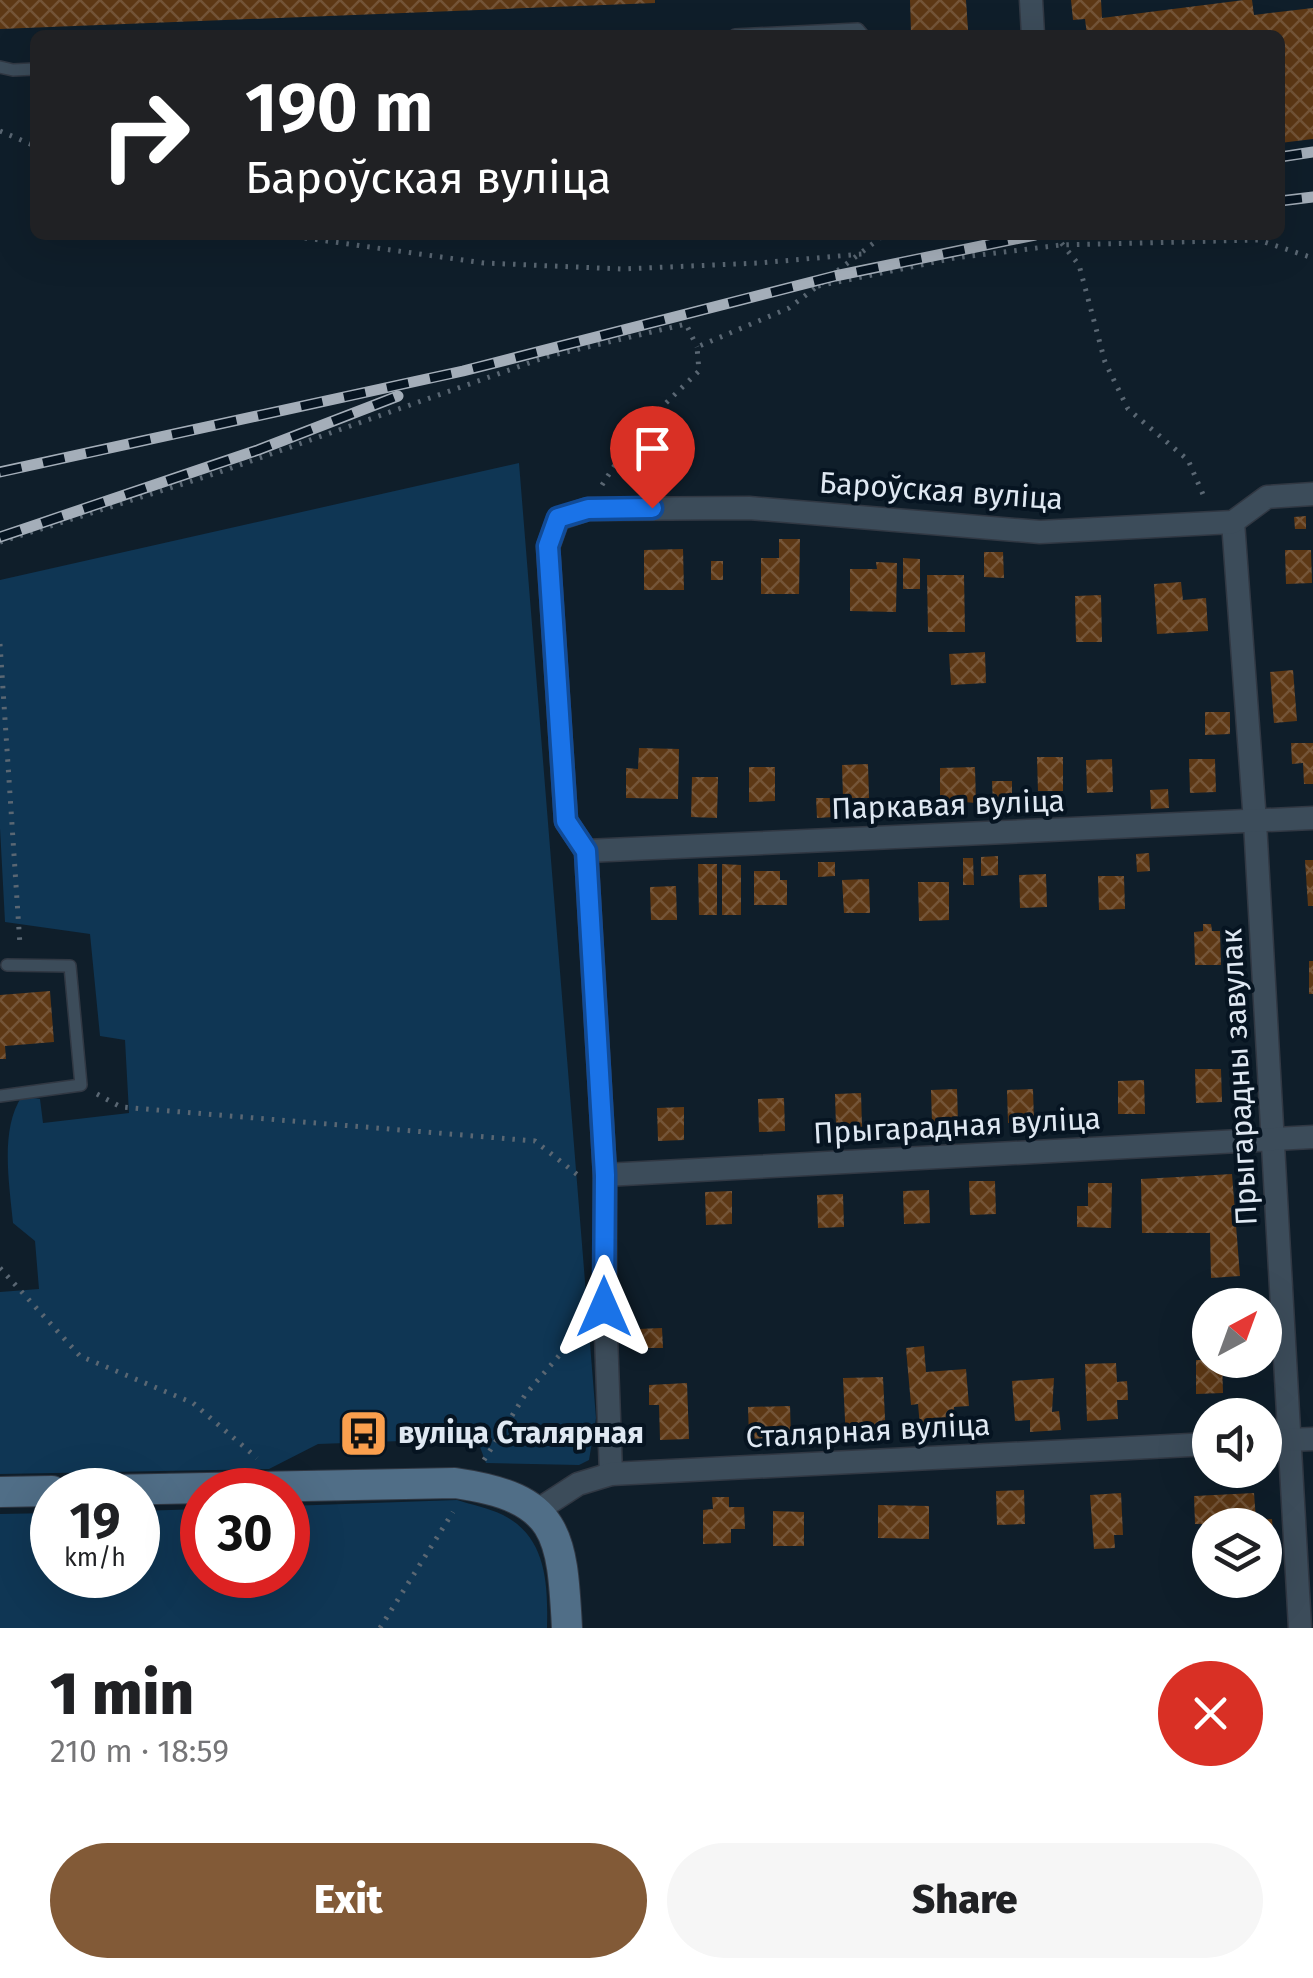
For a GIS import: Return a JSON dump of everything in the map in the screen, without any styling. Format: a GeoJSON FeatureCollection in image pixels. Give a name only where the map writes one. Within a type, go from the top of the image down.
{"type":"FeatureCollection","features":[{"type":"Feature","properties":{"kind":"main road"},"geometry":{"type":"LineString","coordinates":[[310,1486],[455,1483],[502,1491],[538,1510],[556,1537],[564,1565],[567,1628]]}},
{"type":"Feature","properties":{"kind":"main road"},"geometry":{"type":"LineString","coordinates":[[0,1492],[30,1491]]}},
{"type":"Feature","properties":{"kind":"street"},"geometry":{"type":"LineString","coordinates":[[1032,0],[1033,30]]}},
{"type":"Feature","properties":{"kind":"street","name":"Бароўская вуліца"},"geometry":{"type":"LineString","coordinates":[[586,851],[566,821],[548,546],[558,518],[588,509],[749,508],[1040,532],[1224,522],[1267,496],[1313,494]]}},
{"type":"Feature","properties":{"kind":"street","name":"Прыгарадны завулак"},"geometry":{"type":"LineString","coordinates":[[1224,522],[1255,822],[1272,1139],[1302,1439],[1300,1628]]}},
{"type":"Feature","properties":{"kind":"street","name":"Паркавая вуліца"},"geometry":{"type":"LineString","coordinates":[[586,851],[1313,818]]}},
{"type":"Feature","properties":{"kind":"street"},"geometry":{"type":"LineString","coordinates":[[586,851],[605,1175],[604,1307],[611,1474]]}},
{"type":"Feature","properties":{"kind":"street","name":"Прыгарадная вуліца"},"geometry":{"type":"LineString","coordinates":[[605,1175],[1313,1137]]}},
{"type":"Feature","properties":{"kind":"street","name":"Сталярная вуліца"},"geometry":{"type":"LineString","coordinates":[[538,1510],[578,1484],[611,1474],[1192,1445]]}},
{"type":"Feature","properties":{"kind":"lane"},"geometry":{"type":"LineString","coordinates":[[0,66],[30,69]]}},
{"type":"Feature","properties":{"kind":"lane"},"geometry":{"type":"LineString","coordinates":[[0,1096],[81,1085],[70,966],[7,965]]}},
{"type":"Feature","properties":{"kind":"path"},"geometry":{"type":"LineString","coordinates":[[0,131],[30,144]]}},
{"type":"Feature","properties":{"kind":"path"},"geometry":{"type":"LineString","coordinates":[[320,240],[484,263],[622,269],[862,254]]}},
{"type":"Feature","properties":{"kind":"path"},"geometry":{"type":"LineString","coordinates":[[697,346],[789,308],[878,240]]}},
{"type":"Feature","properties":{"kind":"path"},"geometry":{"type":"LineString","coordinates":[[1058,240],[1079,265],[1105,362],[1128,409],[1188,460],[1224,522]]}},
{"type":"Feature","properties":{"kind":"path"},"geometry":{"type":"LineString","coordinates":[[818,286],[955,258],[1061,244],[1258,240],[1313,258]]}},
{"type":"Feature","properties":{"kind":"path"},"geometry":{"type":"LineString","coordinates":[[0,542],[214,474],[549,356],[686,324],[697,346],[699,371],[636,431],[588,509]]}},
{"type":"Feature","properties":{"kind":"path"},"geometry":{"type":"LineString","coordinates":[[0,644],[22,966]]}},
{"type":"Feature","properties":{"kind":"path"},"geometry":{"type":"LineString","coordinates":[[81,1085],[121,1108],[534,1141],[577,1176],[605,1175]]}},
{"type":"Feature","properties":{"kind":"path"},"geometry":{"type":"LineString","coordinates":[[0,1268],[80,1356],[193,1403],[268,1468]]}},
{"type":"Feature","properties":{"kind":"shaded area"},"geometry":{"type":"Polygon","coordinates":[[[519,463],[596,1418],[589,1460],[579,1465],[486,1463],[477,1439],[429,1440],[318,1444],[271,1468],[160,1471],[160,1468],[30,1468],[30,1473],[0,1474],[0,1292],[39,1289],[35,1241],[13,1223],[8,1140],[15,1109],[22,1096],[40,1099],[43,1123],[129,1113],[125,1040],[100,1036],[90,934],[5,922],[0,828],[0,580],[519,463]]]}},
{"type":"Feature","properties":{"kind":"shaded area"},"geometry":{"type":"Polygon","coordinates":[[[457,1500],[503,1515],[518,1524],[537,1549],[545,1579],[547,1628],[0,1628],[0,1514],[30,1513],[30,1598],[160,1598],[160,1510],[180,1510],[180,1598],[310,1598],[310,1505],[457,1500]]]}},
{"type":"Feature","properties":{"kind":"building"},"geometry":{"type":"Polygon","coordinates":[[[0,0],[655,0],[655,3],[0,29],[0,0]]]}},
{"type":"Feature","properties":{"kind":"building"},"geometry":{"type":"Polygon","coordinates":[[[910,0],[966,0],[968,30],[911,30],[910,0]]]}},
{"type":"Feature","properties":{"kind":"building"},"geometry":{"type":"Polygon","coordinates":[[[1071,0],[1101,0],[1102,18],[1244,0],[1252,0],[1254,15],[1313,8],[1313,139],[1285,142],[1285,30],[1086,30],[1085,19],[1073,20],[1071,0]]]}},
{"type":"Feature","properties":{"kind":"building"},"geometry":{"type":"Polygon","coordinates":[[[1306,516],[1306,529],[1295,529],[1294,517],[1306,516]]]}},
{"type":"Feature","properties":{"kind":"building"},"geometry":{"type":"Polygon","coordinates":[[[779,539],[800,539],[799,594],[761,594],[761,558],[779,558],[779,539]]]}},
{"type":"Feature","properties":{"kind":"building"},"geometry":{"type":"Polygon","coordinates":[[[683,549],[684,590],[644,590],[644,550],[683,549]]]}},
{"type":"Feature","properties":{"kind":"building"},"geometry":{"type":"Polygon","coordinates":[[[1285,550],[1311,550],[1312,583],[1286,584],[1285,550]]]}},
{"type":"Feature","properties":{"kind":"building"},"geometry":{"type":"Polygon","coordinates":[[[984,552],[1003,552],[1004,578],[984,577],[984,552]]]}},
{"type":"Feature","properties":{"kind":"building"},"geometry":{"type":"Polygon","coordinates":[[[903,558],[920,559],[920,589],[903,589],[903,558]]]}},
{"type":"Feature","properties":{"kind":"building"},"geometry":{"type":"Polygon","coordinates":[[[711,561],[723,561],[723,580],[711,580],[711,561]]]}},
{"type":"Feature","properties":{"kind":"building"},"geometry":{"type":"Polygon","coordinates":[[[876,562],[897,563],[896,612],[850,611],[850,569],[877,569],[876,562]]]}},
{"type":"Feature","properties":{"kind":"building"},"geometry":{"type":"Polygon","coordinates":[[[927,575],[964,575],[965,632],[928,632],[927,575]]]}},
{"type":"Feature","properties":{"kind":"building"},"geometry":{"type":"Polygon","coordinates":[[[1181,582],[1183,600],[1206,598],[1208,631],[1157,634],[1154,584],[1181,582]]]}},
{"type":"Feature","properties":{"kind":"building"},"geometry":{"type":"Polygon","coordinates":[[[1101,595],[1102,642],[1076,642],[1075,596],[1101,595]]]}},
{"type":"Feature","properties":{"kind":"building"},"geometry":{"type":"Polygon","coordinates":[[[985,652],[986,683],[951,685],[949,654],[985,652]]]}},
{"type":"Feature","properties":{"kind":"building"},"geometry":{"type":"Polygon","coordinates":[[[1293,670],[1297,721],[1274,723],[1270,672],[1293,670]]]}},
{"type":"Feature","properties":{"kind":"building"},"geometry":{"type":"Polygon","coordinates":[[[1205,712],[1230,712],[1230,734],[1205,735],[1205,712]]]}},
{"type":"Feature","properties":{"kind":"building"},"geometry":{"type":"Polygon","coordinates":[[[1291,743],[1313,743],[1313,784],[1304,784],[1303,763],[1292,764],[1291,743]]]}},
{"type":"Feature","properties":{"kind":"building"},"geometry":{"type":"Polygon","coordinates":[[[639,748],[679,749],[678,799],[626,798],[626,768],[638,769],[639,748]]]}},
{"type":"Feature","properties":{"kind":"building"},"geometry":{"type":"Polygon","coordinates":[[[1037,757],[1063,757],[1063,791],[1038,791],[1037,757]]]}},
{"type":"Feature","properties":{"kind":"building"},"geometry":{"type":"Polygon","coordinates":[[[1112,759],[1113,792],[1087,793],[1086,760],[1112,759]]]}},
{"type":"Feature","properties":{"kind":"building"},"geometry":{"type":"Polygon","coordinates":[[[1189,759],[1215,759],[1216,792],[1190,793],[1189,759]]]}},
{"type":"Feature","properties":{"kind":"building"},"geometry":{"type":"Polygon","coordinates":[[[868,764],[869,798],[843,798],[842,765],[868,764]]]}},
{"type":"Feature","properties":{"kind":"building"},"geometry":{"type":"Polygon","coordinates":[[[749,767],[775,767],[775,801],[749,802],[749,767]]]}},
{"type":"Feature","properties":{"kind":"building"},"geometry":{"type":"Polygon","coordinates":[[[975,767],[976,803],[940,800],[940,768],[975,767]]]}},
{"type":"Feature","properties":{"kind":"building"},"geometry":{"type":"Polygon","coordinates":[[[692,777],[718,777],[717,818],[691,817],[692,777]]]}},
{"type":"Feature","properties":{"kind":"building"},"geometry":{"type":"Polygon","coordinates":[[[992,781],[1012,781],[1012,804],[993,804],[992,781]]]}},
{"type":"Feature","properties":{"kind":"building"},"geometry":{"type":"Polygon","coordinates":[[[1168,789],[1169,808],[1151,809],[1150,790],[1168,789]]]}},
{"type":"Feature","properties":{"kind":"building"},"geometry":{"type":"Polygon","coordinates":[[[816,798],[833,798],[834,817],[817,818],[816,798]]]}},
{"type":"Feature","properties":{"kind":"building"},"geometry":{"type":"Polygon","coordinates":[[[1149,853],[1150,871],[1137,872],[1136,854],[1149,853]]]}},
{"type":"Feature","properties":{"kind":"building"},"geometry":{"type":"Polygon","coordinates":[[[998,856],[998,875],[981,876],[981,857],[998,856]]]}},
{"type":"Feature","properties":{"kind":"building"},"geometry":{"type":"Polygon","coordinates":[[[963,858],[973,858],[974,885],[963,885],[963,858]]]}},
{"type":"Feature","properties":{"kind":"building"},"geometry":{"type":"Polygon","coordinates":[[[1305,860],[1313,860],[1313,906],[1308,906],[1305,860]]]}},
{"type":"Feature","properties":{"kind":"building"},"geometry":{"type":"Polygon","coordinates":[[[818,862],[835,862],[835,876],[818,877],[818,862]]]}},
{"type":"Feature","properties":{"kind":"building"},"geometry":{"type":"Polygon","coordinates":[[[698,864],[717,864],[717,915],[699,915],[698,864]]]}},
{"type":"Feature","properties":{"kind":"building"},"geometry":{"type":"Polygon","coordinates":[[[722,864],[741,865],[741,915],[722,915],[722,864]]]}},
{"type":"Feature","properties":{"kind":"building"},"geometry":{"type":"Polygon","coordinates":[[[754,871],[780,871],[780,880],[787,880],[787,905],[754,905],[754,871]]]}},
{"type":"Feature","properties":{"kind":"building"},"geometry":{"type":"Polygon","coordinates":[[[1046,874],[1047,907],[1020,908],[1019,875],[1046,874]]]}},
{"type":"Feature","properties":{"kind":"building"},"geometry":{"type":"Polygon","coordinates":[[[1098,876],[1124,876],[1125,909],[1099,910],[1098,876]]]}},
{"type":"Feature","properties":{"kind":"building"},"geometry":{"type":"Polygon","coordinates":[[[869,879],[870,913],[844,913],[842,880],[869,879]]]}},
{"type":"Feature","properties":{"kind":"building"},"geometry":{"type":"Polygon","coordinates":[[[918,882],[949,882],[949,920],[919,921],[918,882]]]}},
{"type":"Feature","properties":{"kind":"building"},"geometry":{"type":"Polygon","coordinates":[[[676,886],[677,920],[651,920],[650,887],[676,886]]]}},
{"type":"Feature","properties":{"kind":"building"},"geometry":{"type":"Polygon","coordinates":[[[1203,924],[1211,924],[1212,931],[1220,931],[1221,965],[1195,965],[1194,932],[1203,931],[1203,924]]]}},
{"type":"Feature","properties":{"kind":"building"},"geometry":{"type":"Polygon","coordinates":[[[1309,961],[1313,961],[1313,994],[1309,994],[1309,961]]]}},
{"type":"Feature","properties":{"kind":"building"},"geometry":{"type":"Polygon","coordinates":[[[50,991],[54,1042],[5,1046],[6,1059],[0,1059],[0,995],[50,991]]]}},
{"type":"Feature","properties":{"kind":"building"},"geometry":{"type":"Polygon","coordinates":[[[1195,1069],[1221,1069],[1222,1102],[1196,1103],[1195,1069]]]}},
{"type":"Feature","properties":{"kind":"building"},"geometry":{"type":"Polygon","coordinates":[[[1144,1080],[1145,1114],[1118,1114],[1118,1081],[1144,1080]]]}},
{"type":"Feature","properties":{"kind":"building"},"geometry":{"type":"Polygon","coordinates":[[[957,1089],[958,1122],[932,1123],[931,1090],[957,1089]]]}},
{"type":"Feature","properties":{"kind":"building"},"geometry":{"type":"Polygon","coordinates":[[[1033,1089],[1034,1122],[1008,1123],[1007,1090],[1033,1089]]]}},
{"type":"Feature","properties":{"kind":"building"},"geometry":{"type":"Polygon","coordinates":[[[861,1093],[862,1127],[836,1127],[835,1094],[861,1093]]]}},
{"type":"Feature","properties":{"kind":"building"},"geometry":{"type":"Polygon","coordinates":[[[784,1098],[785,1131],[759,1132],[758,1099],[784,1098]]]}},
{"type":"Feature","properties":{"kind":"building"},"geometry":{"type":"Polygon","coordinates":[[[684,1107],[684,1140],[658,1141],[657,1108],[684,1107]]]}},
{"type":"Feature","properties":{"kind":"building"},"geometry":{"type":"Polygon","coordinates":[[[1232,1174],[1240,1276],[1211,1278],[1210,1233],[1142,1233],[1141,1179],[1232,1174]]]}},
{"type":"Feature","properties":{"kind":"building"},"geometry":{"type":"Polygon","coordinates":[[[969,1181],[995,1181],[996,1214],[970,1215],[969,1181]]]}},
{"type":"Feature","properties":{"kind":"building"},"geometry":{"type":"Polygon","coordinates":[[[1088,1183],[1112,1183],[1111,1228],[1077,1227],[1077,1206],[1088,1206],[1088,1183]]]}},
{"type":"Feature","properties":{"kind":"building"},"geometry":{"type":"Polygon","coordinates":[[[929,1190],[930,1223],[904,1224],[903,1191],[929,1190]]]}},
{"type":"Feature","properties":{"kind":"building"},"geometry":{"type":"Polygon","coordinates":[[[732,1191],[732,1224],[706,1225],[705,1192],[732,1191]]]}},
{"type":"Feature","properties":{"kind":"building"},"geometry":{"type":"Polygon","coordinates":[[[843,1194],[844,1227],[818,1228],[817,1195],[843,1194]]]}},
{"type":"Feature","properties":{"kind":"building"},"geometry":{"type":"Polygon","coordinates":[[[662,1328],[663,1348],[638,1348],[638,1329],[662,1328]]]}},
{"type":"Feature","properties":{"kind":"building"},"geometry":{"type":"Polygon","coordinates":[[[924,1346],[926,1372],[966,1369],[969,1406],[954,1407],[955,1424],[920,1427],[918,1404],[911,1405],[906,1348],[924,1346]]]}},
{"type":"Feature","properties":{"kind":"building"},"geometry":{"type":"Polygon","coordinates":[[[1116,1363],[1117,1382],[1127,1381],[1128,1400],[1117,1400],[1118,1419],[1087,1421],[1085,1364],[1116,1363]]]}},
{"type":"Feature","properties":{"kind":"building"},"geometry":{"type":"Polygon","coordinates":[[[883,1377],[886,1439],[846,1441],[843,1378],[883,1377]]]}},
{"type":"Feature","properties":{"kind":"building"},"geometry":{"type":"Polygon","coordinates":[[[1054,1378],[1052,1412],[1059,1411],[1061,1430],[1030,1432],[1030,1420],[1015,1421],[1012,1381],[1054,1378]]]}},
{"type":"Feature","properties":{"kind":"building"},"geometry":{"type":"Polygon","coordinates":[[[1196,1378],[1223,1378],[1223,1393],[1196,1394],[1196,1378]]]}},
{"type":"Feature","properties":{"kind":"building"},"geometry":{"type":"Polygon","coordinates":[[[687,1383],[689,1439],[660,1440],[659,1405],[649,1405],[649,1385],[687,1383]]]}},
{"type":"Feature","properties":{"kind":"building"},"geometry":{"type":"Polygon","coordinates":[[[790,1406],[791,1437],[749,1439],[748,1407],[790,1406]]]}},
{"type":"Feature","properties":{"kind":"building"},"geometry":{"type":"Polygon","coordinates":[[[1024,1490],[1025,1524],[997,1525],[996,1491],[1024,1490]]]}},
{"type":"Feature","properties":{"kind":"building"},"geometry":{"type":"Polygon","coordinates":[[[1121,1493],[1123,1535],[1114,1535],[1115,1548],[1094,1549],[1090,1495],[1121,1493]]]}},
{"type":"Feature","properties":{"kind":"building"},"geometry":{"type":"Polygon","coordinates":[[[1254,1493],[1255,1508],[1194,1508],[1194,1496],[1254,1493]]]}},
{"type":"Feature","properties":{"kind":"building"},"geometry":{"type":"Polygon","coordinates":[[[712,1497],[729,1497],[729,1507],[744,1507],[745,1529],[731,1529],[731,1543],[703,1544],[703,1510],[713,1509],[712,1497]]]}},
{"type":"Feature","properties":{"kind":"building"},"geometry":{"type":"Polygon","coordinates":[[[878,1505],[929,1506],[929,1539],[878,1538],[878,1505]]]}},
{"type":"Feature","properties":{"kind":"building"},"geometry":{"type":"Polygon","coordinates":[[[773,1511],[804,1512],[804,1546],[773,1546],[773,1511]]]}},
{"type":"Feature","properties":{"kind":"railway"},"geometry":{"type":"LineString","coordinates":[[1285,156],[1313,152]]}},
{"type":"Feature","properties":{"kind":"railway"},"geometry":{"type":"LineString","coordinates":[[1285,200],[1313,197]]}},
{"type":"Feature","properties":{"kind":"railway"},"geometry":{"type":"LineString","coordinates":[[0,472],[463,371],[835,276],[1011,240]]}},
{"type":"Feature","properties":{"kind":"railway"},"geometry":{"type":"LineString","coordinates":[[0,537],[258,450],[398,396]]}},
{"type":"Feature","properties":{"kind":"place","name":"вуліца Сталярная"},"geometry":{"type":"Point","coordinates":[363,1433]}},
{"type":"Feature","properties":{"kind":"route"},"geometry":{"type":"LineString","coordinates":[[604,1307],[605,1175],[586,851],[566,821],[548,546],[558,518],[588,509],[652,508]]}}]}
